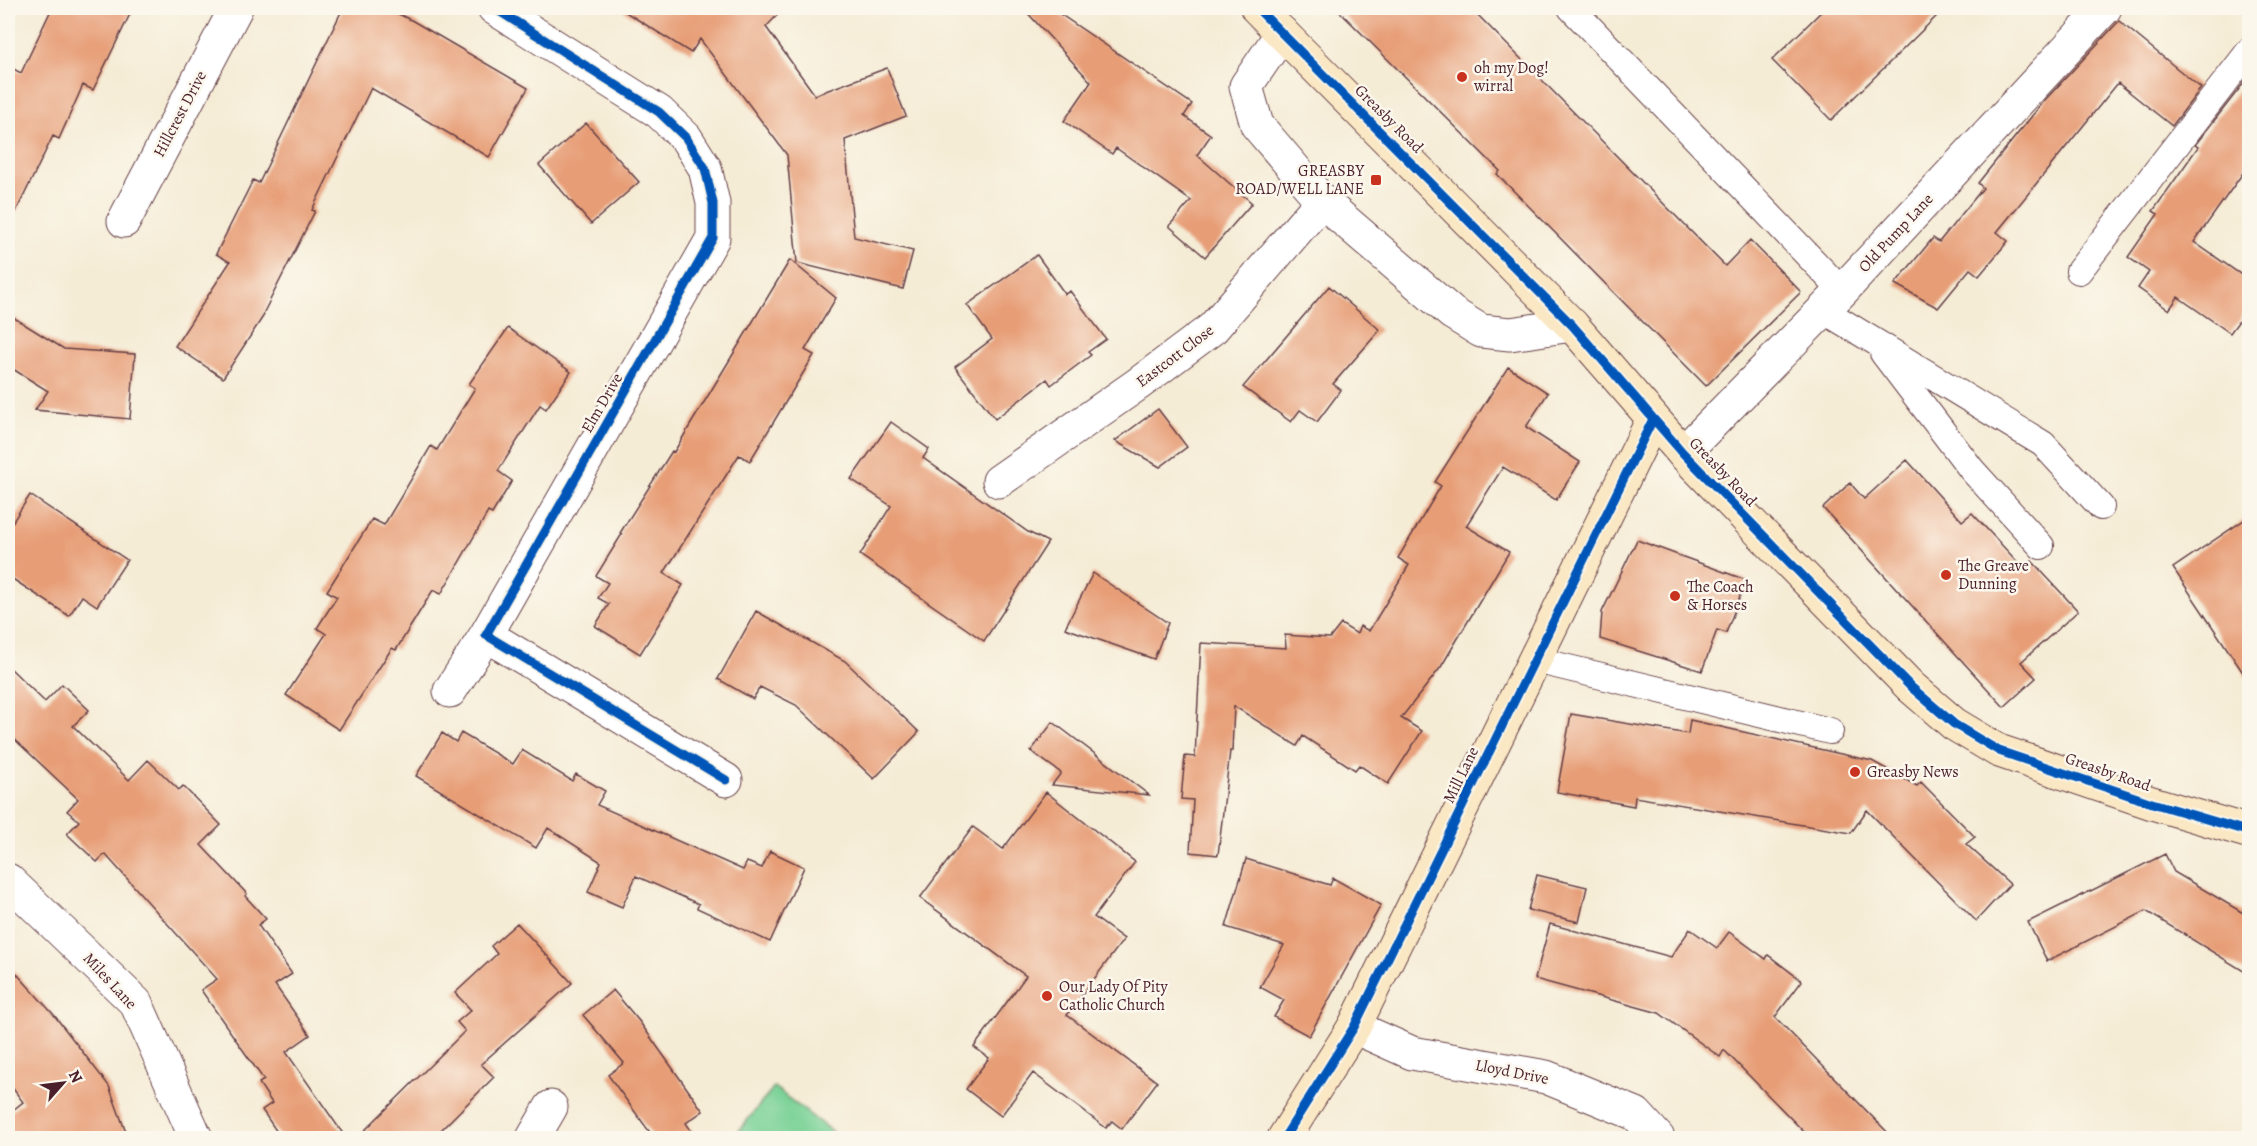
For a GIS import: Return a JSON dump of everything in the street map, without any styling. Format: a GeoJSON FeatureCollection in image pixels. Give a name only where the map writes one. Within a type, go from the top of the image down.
{"type":"FeatureCollection","features":[{"type":"Feature","properties":{"kind":"street","name":"Hillcrest Drive"},"geometry":{"type":"LineString","coordinates":[[124,221],[236,8]]}},
{"type":"Feature","properties":{"kind":"street","name":"Elm Drive"},"geometry":{"type":"LineString","coordinates":[[450,691],[486,635],[713,238],[713,203],[705,168],[686,138],[659,112],[494,8]]}},
{"type":"Feature","properties":{"kind":"street","name":"Greasby Road"},"geometry":{"type":"LineString","coordinates":[[1257,8],[1572,325],[1683,453],[1911,687],[1954,724],[1999,751],[2152,803],[2250,832]]}},
{"type":"Feature","properties":{"kind":"street","name":"Old Pump Lane"},"geometry":{"type":"LineString","coordinates":[[1683,453],[1833,300],[2105,8]]}},
{"type":"Feature","properties":{"kind":"street"},"geometry":{"type":"LineString","coordinates":[[1282,33],[1246,86],[1257,125],[1322,201],[1452,313],[1481,331],[1510,334],[1572,325]]}},
{"type":"Feature","properties":{"kind":"street","name":"Eastcott Close"},"geometry":{"type":"LineString","coordinates":[[999,482],[1214,328],[1322,201]]}},
{"type":"Feature","properties":{"kind":"street","name":"Mill Lane"},"geometry":{"type":"LineString","coordinates":[[1284,1138],[1354,1027],[1653,419]]}},
{"type":"Feature","properties":{"kind":"street"},"geometry":{"type":"LineString","coordinates":[[486,635],[726,780]]}},
{"type":"Feature","properties":{"kind":"street","name":"Miles Lane"},"geometry":{"type":"LineString","coordinates":[[8,880],[136,1003],[196,1138]]}},
{"type":"Feature","properties":{"kind":"street","name":"Lloyd Drive"},"geometry":{"type":"LineString","coordinates":[[1354,1027],[1412,1053],[1546,1077],[1636,1114],[1658,1138]]}},
{"type":"Feature","properties":{"kind":"street"},"geometry":{"type":"LineString","coordinates":[[533,1138],[552,1107]]}},
{"type":"Feature","properties":{"kind":"lane"},"geometry":{"type":"LineString","coordinates":[[1571,8],[1833,300],[1874,340],[1972,470],[2041,546]]}},
{"type":"Feature","properties":{"kind":"lane"},"geometry":{"type":"LineString","coordinates":[[2079,271],[2250,50]]}},
{"type":"Feature","properties":{"kind":"lane"},"geometry":{"type":"LineString","coordinates":[[1874,340],[2043,444],[2101,507]]}},
{"type":"Feature","properties":{"kind":"lane"},"geometry":{"type":"LineString","coordinates":[[1535,660],[1830,731]]}},
{"type":"Feature","properties":{"kind":"green space"},"geometry":{"type":"Polygon","coordinates":[[[774,1087],[840,1138],[733,1138],[774,1087]]]}},
{"type":"Feature","properties":{"kind":"building"},"geometry":{"type":"Polygon","coordinates":[[[52,8],[133,8],[93,90],[83,85],[59,139],[53,136],[8,228],[8,66],[21,73],[52,8]]]}},
{"type":"Feature","properties":{"kind":"building"},"geometry":{"type":"Polygon","coordinates":[[[343,8],[386,8],[413,21],[528,88],[489,157],[371,88],[264,315],[223,378],[175,346],[230,262],[216,254],[253,180],[259,183],[343,8]]]}},
{"type":"Feature","properties":{"kind":"building"},"geometry":{"type":"Polygon","coordinates":[[[619,8],[784,8],[766,27],[815,95],[887,68],[906,116],[845,140],[854,237],[913,251],[903,289],[797,263],[787,155],[700,39],[691,53],[619,8]]]}},
{"type":"Feature","properties":{"kind":"building"},"geometry":{"type":"Polygon","coordinates":[[[1023,8],[1051,8],[1192,104],[1184,116],[1211,135],[1197,155],[1252,203],[1205,257],[1169,226],[1191,201],[1116,148],[1112,154],[1064,121],[1091,82],[1023,8]]]}},
{"type":"Feature","properties":{"kind":"building"},"geometry":{"type":"Polygon","coordinates":[[[1336,8],[1471,8],[1725,266],[1750,240],[1801,292],[1706,386],[1497,174],[1500,171],[1336,8]]]}},
{"type":"Feature","properties":{"kind":"building"},"geometry":{"type":"Polygon","coordinates":[[[1825,8],[1945,8],[1831,120],[1772,60],[1825,8]]]}},
{"type":"Feature","properties":{"kind":"building"},"geometry":{"type":"Polygon","coordinates":[[[2119,21],[2201,88],[2172,126],[2118,83],[1997,232],[2008,241],[1979,276],[1970,269],[1938,308],[1895,284],[1933,238],[1939,242],[1983,188],[1978,183],[2044,101],[2119,21]]]}},
{"type":"Feature","properties":{"kind":"building"},"geometry":{"type":"Polygon","coordinates":[[[2250,75],[2250,163],[2194,242],[2250,281],[2250,306],[2230,333],[2178,297],[2169,310],[2138,288],[2149,272],[2128,257],[2158,214],[2153,211],[2198,147],[2195,145],[2250,75]]]}},
{"type":"Feature","properties":{"kind":"building"},"geometry":{"type":"Polygon","coordinates":[[[586,123],[639,182],[591,224],[539,165],[586,123]]]}},
{"type":"Feature","properties":{"kind":"building"},"geometry":{"type":"Polygon","coordinates":[[[1037,255],[1065,294],[1070,291],[1106,339],[1088,352],[1091,355],[1051,385],[1047,379],[995,419],[955,367],[992,339],[967,305],[1037,255]]]}},
{"type":"Feature","properties":{"kind":"building"},"geometry":{"type":"Polygon","coordinates":[[[790,260],[836,298],[805,350],[814,355],[750,461],[739,455],[664,573],[683,585],[640,654],[595,626],[609,604],[598,598],[608,583],[596,576],[622,534],[620,533],[672,451],[674,452],[790,260]]]}},
{"type":"Feature","properties":{"kind":"building"},"geometry":{"type":"Polygon","coordinates":[[[1329,286],[1380,330],[1333,384],[1341,390],[1317,422],[1300,410],[1291,422],[1243,387],[1329,286]]]}},
{"type":"Feature","properties":{"kind":"building"},"geometry":{"type":"Polygon","coordinates":[[[8,314],[64,349],[135,354],[130,419],[35,410],[48,391],[8,366],[8,314]]]}},
{"type":"Feature","properties":{"kind":"building"},"geometry":{"type":"Polygon","coordinates":[[[508,328],[571,372],[546,409],[540,405],[498,471],[512,481],[492,514],[488,512],[441,594],[433,590],[396,650],[392,648],[339,730],[286,695],[326,634],[317,628],[337,597],[327,591],[372,519],[384,525],[431,446],[437,450],[475,388],[469,384],[508,328]]]}},
{"type":"Feature","properties":{"kind":"building"},"geometry":{"type":"Polygon","coordinates":[[[1508,367],[1548,393],[1526,427],[1580,462],[1556,500],[1503,467],[1466,526],[1509,552],[1441,667],[1401,718],[1422,731],[1388,784],[1359,765],[1355,770],[1303,736],[1297,746],[1234,706],[1232,751],[1230,751],[1218,855],[1190,852],[1193,800],[1181,799],[1185,756],[1195,757],[1201,643],[1286,648],[1285,635],[1330,638],[1341,624],[1357,634],[1360,626],[1369,631],[1409,565],[1398,558],[1441,486],[1435,482],[1508,367]]]}},
{"type":"Feature","properties":{"kind":"building"},"geometry":{"type":"Polygon","coordinates":[[[1158,409],[1187,447],[1160,467],[1115,441],[1158,409]]]}},
{"type":"Feature","properties":{"kind":"building"},"geometry":{"type":"Polygon","coordinates":[[[891,422],[929,449],[923,458],[1028,532],[1048,542],[984,641],[860,555],[891,506],[851,479],[891,422]]]}},
{"type":"Feature","properties":{"kind":"building"},"geometry":{"type":"Polygon","coordinates":[[[1907,460],[1962,521],[1972,513],[2024,569],[2032,561],[2078,611],[2021,662],[2036,678],[2004,707],[1823,508],[1850,483],[1864,499],[1907,460]]]}},
{"type":"Feature","properties":{"kind":"building"},"geometry":{"type":"Polygon","coordinates":[[[30,495],[127,560],[97,606],[82,596],[69,616],[8,576],[8,529],[30,495]]]}},
{"type":"Feature","properties":{"kind":"building"},"geometry":{"type":"Polygon","coordinates":[[[2250,516],[2250,683],[2173,568],[2250,516]]]}},
{"type":"Feature","properties":{"kind":"building","name":"The Coach & Horses"},"geometry":{"type":"Polygon","coordinates":[[[1637,540],[1746,580],[1726,633],[1717,630],[1702,671],[1600,639],[1602,612],[1637,540]]]}},
{"type":"Feature","properties":{"kind":"building"},"geometry":{"type":"Polygon","coordinates":[[[1093,573],[1168,623],[1154,659],[1065,628],[1093,573]]]}},
{"type":"Feature","properties":{"kind":"building"},"geometry":{"type":"Polygon","coordinates":[[[756,611],[845,661],[919,732],[874,779],[796,705],[760,687],[753,699],[718,679],[756,611]]]}},
{"type":"Feature","properties":{"kind":"building"},"geometry":{"type":"Polygon","coordinates":[[[8,666],[45,702],[62,684],[89,710],[73,726],[129,780],[148,760],[179,790],[183,786],[221,825],[201,845],[247,894],[245,896],[266,919],[258,925],[292,974],[275,985],[310,1035],[286,1052],[346,1138],[281,1138],[262,1110],[272,1103],[259,1083],[264,1080],[201,990],[217,979],[105,854],[97,862],[67,834],[79,821],[67,811],[78,799],[8,733],[8,666]]]}},
{"type":"Feature","properties":{"kind":"building"},"geometry":{"type":"Polygon","coordinates":[[[1571,714],[1688,734],[1690,720],[1872,761],[1917,786],[1921,782],[1975,837],[1966,844],[2010,884],[1976,921],[1867,810],[1851,833],[1635,797],[1634,806],[1557,792],[1571,714]]]}},
{"type":"Feature","properties":{"kind":"building"},"geometry":{"type":"Polygon","coordinates":[[[1053,722],[1149,795],[1052,785],[1061,773],[1031,751],[1053,722]]]}},
{"type":"Feature","properties":{"kind":"building"},"geometry":{"type":"Polygon","coordinates":[[[442,733],[456,742],[461,733],[513,764],[522,750],[572,781],[576,774],[605,791],[597,805],[743,870],[747,862],[762,868],[770,851],[804,867],[770,942],[697,908],[699,904],[636,876],[622,907],[588,892],[601,862],[548,828],[536,848],[416,776],[442,733]]]}},
{"type":"Feature","properties":{"kind":"building","name":"Our Lady Of Pity Catholic Church"},"geometry":{"type":"Polygon","coordinates":[[[1046,792],[1135,862],[1094,917],[1124,939],[1067,1015],[1157,1082],[1122,1129],[1112,1121],[1106,1128],[1033,1073],[1001,1116],[966,1089],[989,1058],[974,1047],[1026,976],[920,898],[973,827],[1003,849],[1046,792]]]}},
{"type":"Feature","properties":{"kind":"building"},"geometry":{"type":"Polygon","coordinates":[[[2165,854],[2174,872],[2250,917],[2250,975],[2146,911],[2047,961],[2028,922],[2165,854]]]}},
{"type":"Feature","properties":{"kind":"building"},"geometry":{"type":"Polygon","coordinates":[[[1246,859],[1330,885],[1333,878],[1381,905],[1309,1036],[1274,1017],[1284,1000],[1260,987],[1284,945],[1226,927],[1246,859]]]}},
{"type":"Feature","properties":{"kind":"building"},"geometry":{"type":"Polygon","coordinates":[[[1537,875],[1587,887],[1579,922],[1528,910],[1537,875]]]}},
{"type":"Feature","properties":{"kind":"building"},"geometry":{"type":"Polygon","coordinates":[[[517,923],[572,983],[481,1064],[494,1077],[433,1138],[357,1138],[465,1031],[457,1022],[471,1010],[455,993],[497,954],[491,946],[517,923]]]}},
{"type":"Feature","properties":{"kind":"building"},"geometry":{"type":"Polygon","coordinates":[[[1550,924],[1671,957],[1690,929],[1717,948],[1729,932],[1766,959],[1768,955],[1802,981],[1775,1017],[1893,1138],[1810,1138],[1724,1050],[1720,1057],[1659,1013],[1535,979],[1550,924]]]}},
{"type":"Feature","properties":{"kind":"building"},"geometry":{"type":"Polygon","coordinates":[[[8,964],[54,1015],[109,1086],[128,1138],[8,1138],[8,1114],[23,1102],[8,1082],[8,964]]]}},
{"type":"Feature","properties":{"kind":"building"},"geometry":{"type":"Polygon","coordinates":[[[613,990],[639,1021],[703,1111],[686,1123],[696,1138],[654,1138],[608,1075],[624,1063],[583,1015],[613,990]]]}},
{"type":"Feature","properties":{"kind":"cycle path"},"geometry":{"type":"LineString","coordinates":[[494,8],[659,112],[686,138],[705,168],[713,203],[713,238],[486,635],[726,780]]}},
{"type":"Feature","properties":{"kind":"cycle path"},"geometry":{"type":"LineString","coordinates":[[1257,8],[1572,325],[1683,453],[1911,687],[1954,724],[1999,751],[2152,803],[2250,832]]}},
{"type":"Feature","properties":{"kind":"cycle path"},"geometry":{"type":"LineString","coordinates":[[1284,1138],[1354,1027],[1653,419]]}},
{"type":"Feature","properties":{"kind":"place","name":"oh my Dog! wirral"},"geometry":{"type":"Point","coordinates":[1462,77]}},
{"type":"Feature","properties":{"kind":"place","name":"GREASBY ROAD/WELL LANE"},"geometry":{"type":"Point","coordinates":[1376,180]}},
{"type":"Feature","properties":{"kind":"place","name":"The Greave Dunning"},"geometry":{"type":"Point","coordinates":[1946,575]}},
{"type":"Feature","properties":{"kind":"place","name":"The Coach & Horses"},"geometry":{"type":"Point","coordinates":[1675,596]}},
{"type":"Feature","properties":{"kind":"place","name":"Greasby News"},"geometry":{"type":"Point","coordinates":[1855,772]}},
{"type":"Feature","properties":{"kind":"place","name":"Our Lady Of Pity Catholic Church"},"geometry":{"type":"Point","coordinates":[1047,996]}}]}
